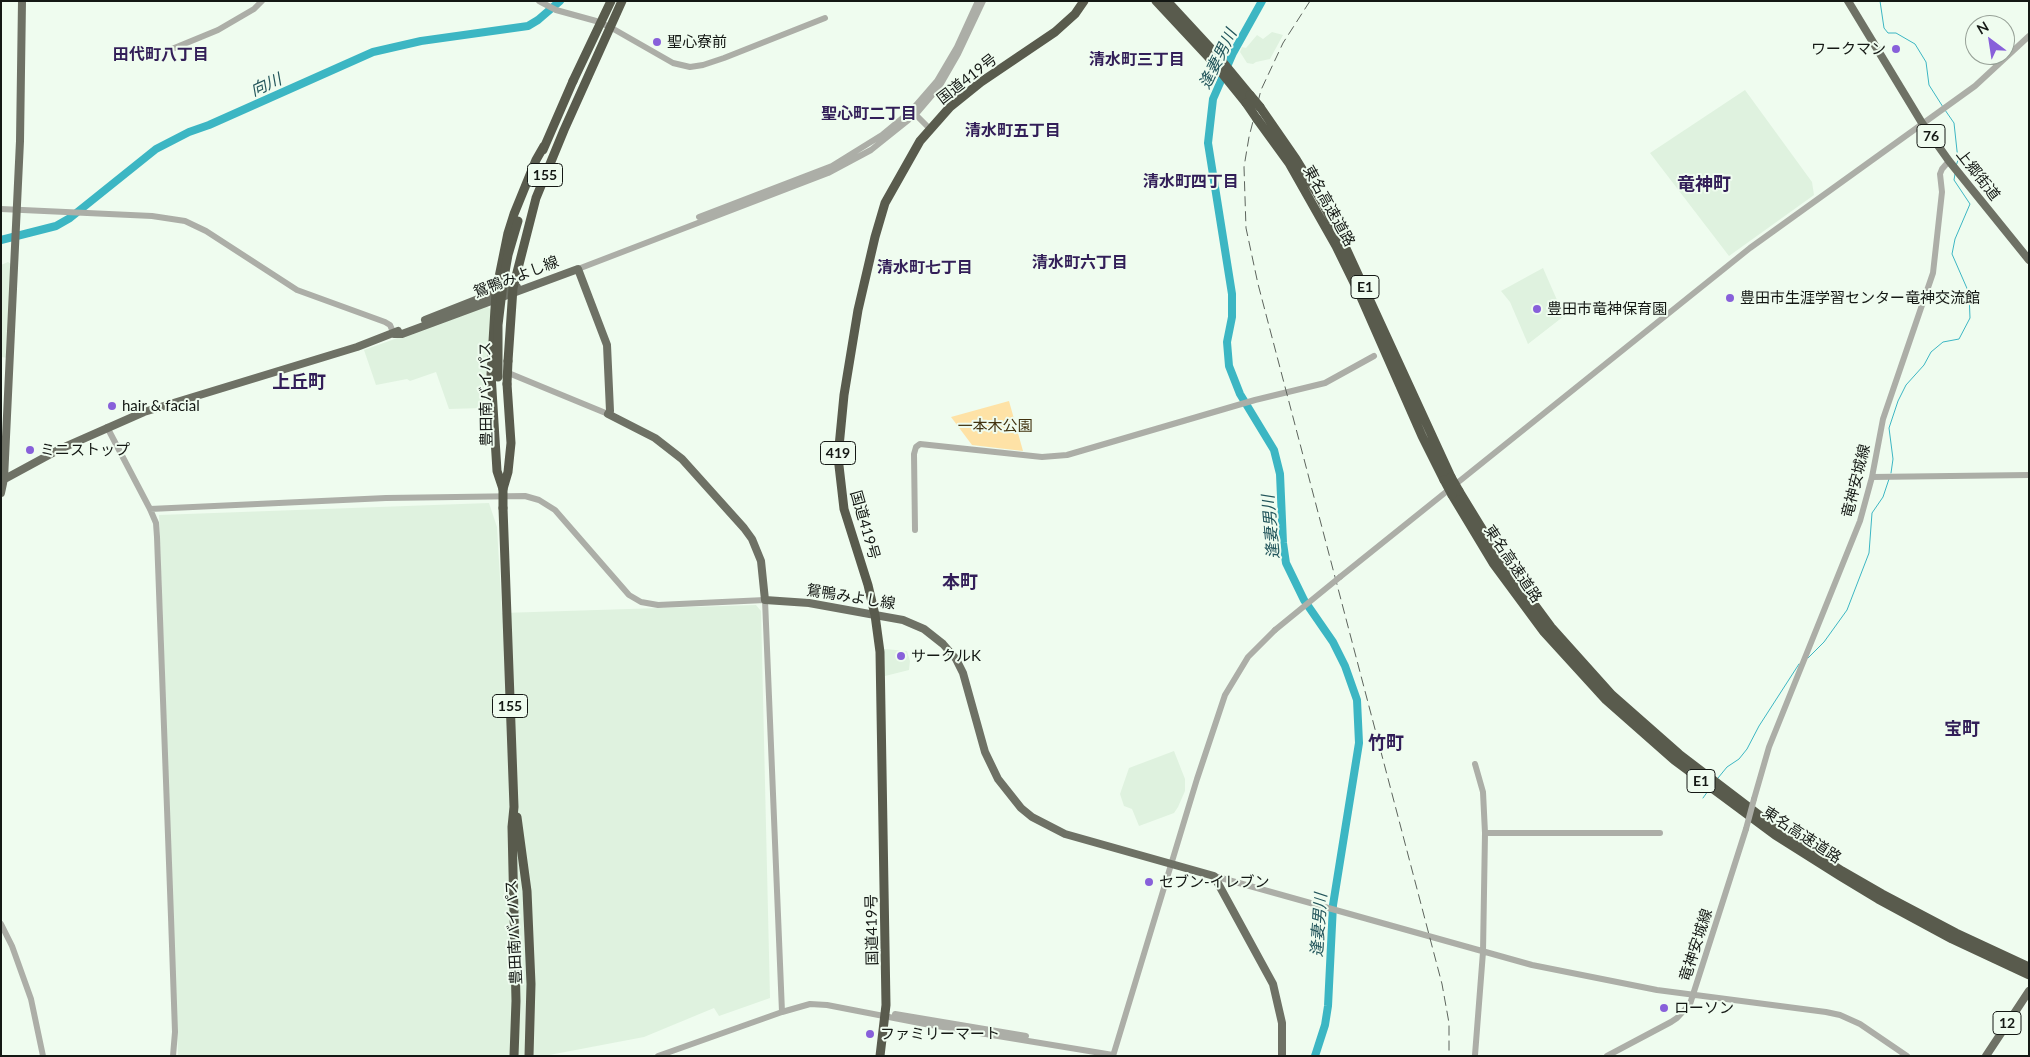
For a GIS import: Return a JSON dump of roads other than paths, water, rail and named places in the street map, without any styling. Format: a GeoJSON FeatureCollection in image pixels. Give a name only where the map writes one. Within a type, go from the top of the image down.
{"type":"FeatureCollection","features":[{"type":"Feature","properties":{"kind":"highway","name":"豊田南バイパス"},"geometry":{"type":"LineString","coordinates":[[514,1056],[516,1001],[512,827],[514,807],[498,377],[498,325],[508,255],[544,146],[611,1]]}},
{"type":"Feature","properties":{"kind":"highway","name":"155"},"geometry":{"type":"LineString","coordinates":[[503,489],[508,472],[511,442],[507,384],[513,291],[536,198],[564,130],[622,1]]}},
{"type":"Feature","properties":{"kind":"highway","name":"国道419号"},"geometry":{"type":"LineString","coordinates":[[880,1056],[886,1005],[881,663],[875,615],[844,509],[838,459],[839,432],[858,310],[885,203],[920,141],[950,107],[981,82],[1055,32],[1075,14],[1084,1]]}},
{"type":"Feature","properties":{"kind":"highway","name":"東名高速道路"},"geometry":{"type":"LineString","coordinates":[[1156,1],[1214,58]]}},
{"type":"Feature","properties":{"kind":"highway","name":"東名高速道路"},"geometry":{"type":"LineString","coordinates":[[1167,1],[1248,99],[1257,119],[1289,163],[1336,246],[1360,295],[1422,436],[1448,478],[1493,563],[1544,632],[1606,700],[1666,754],[1775,835],[1847,881],[1952,939],[2029,975]]}},
{"type":"Feature","properties":{"kind":"highway","name":"東名高速道路"},"geometry":{"type":"LineString","coordinates":[[1248,99],[1260,108],[1296,159],[1321,200],[1343,242],[1448,478]]}},
{"type":"Feature","properties":{"kind":"highway","name":"155"},"geometry":{"type":"LineString","coordinates":[[503,489],[497,471],[491,374],[496,296],[506,242],[514,214],[536,160],[544,146]]}},
{"type":"Feature","properties":{"kind":"highway","name":"東名高速道路"},"geometry":{"type":"LineString","coordinates":[[1456,493],[1500,558],[1551,627],[1612,695],[1679,754],[1780,831],[1842,870],[1882,894],[1956,933],[2029,967]]}},
{"type":"Feature","properties":{"kind":"highway","name":"豊田南バイパス"},"geometry":{"type":"LineString","coordinates":[[514,807],[527,891],[531,1000],[529,1056]]}},
{"type":"Feature","properties":{"kind":"main road"},"geometry":{"type":"LineString","coordinates":[[1,493],[21,108],[22,1]]}},
{"type":"Feature","properties":{"kind":"main road","name":"上郷街道"},"geometry":{"type":"LineString","coordinates":[[1848,1],[1922,124],[1949,161],[2029,260]]}},
{"type":"Feature","properties":{"kind":"main road","name":"鴛鴨みよし線"},"geometry":{"type":"LineString","coordinates":[[3,480],[107,427],[144,412],[394,334],[402,334],[496,296],[579,266],[607,345],[610,411],[608,414]]}},
{"type":"Feature","properties":{"kind":"main road"},"geometry":{"type":"LineString","coordinates":[[608,414],[655,438],[682,459],[744,528],[752,539],[762,561],[765,600]]}},
{"type":"Feature","properties":{"kind":"main road","name":"鴛鴨みよし線"},"geometry":{"type":"LineString","coordinates":[[765,600],[809,604],[903,620],[924,629],[938,639],[952,654],[962,673],[985,752],[1005,790],[1027,813],[1050,828],[1065,834],[1214,876]]}},
{"type":"Feature","properties":{"kind":"main road"},"geometry":{"type":"LineString","coordinates":[[1214,876],[1273,984],[1282,1019],[1282,1056]]}},
{"type":"Feature","properties":{"kind":"main road","name":"12"},"geometry":{"type":"LineString","coordinates":[[1986,1056],[2029,991]]}},
{"type":"Feature","properties":{"kind":"street"},"geometry":{"type":"LineString","coordinates":[[167,51],[218,30],[254,9],[262,1]]}},
{"type":"Feature","properties":{"kind":"street"},"geometry":{"type":"LineString","coordinates":[[539,1],[553,8],[610,27],[673,63],[694,67],[724,58],[825,18]]}},
{"type":"Feature","properties":{"kind":"street"},"geometry":{"type":"LineString","coordinates":[[914,113],[943,70],[978,1]]}},
{"type":"Feature","properties":{"kind":"street"},"geometry":{"type":"LineString","coordinates":[[579,266],[828,173],[871,150],[914,113],[946,75],[983,1]]}},
{"type":"Feature","properties":{"kind":"street"},"geometry":{"type":"LineString","coordinates":[[658,1056],[810,1004],[827,1005],[1113,1054],[1197,779],[1225,695],[1248,657],[1275,630],[1340,577],[1730,264],[1975,86],[2029,36]]}},
{"type":"Feature","properties":{"kind":"street"},"geometry":{"type":"LineString","coordinates":[[914,113],[930,129]]}},
{"type":"Feature","properties":{"kind":"street","name":"竜神安城線"},"geometry":{"type":"LineString","coordinates":[[1607,1056],[1677,1018],[1690,1004],[1694,995],[1746,829],[1769,747],[1860,521],[1872,477],[1883,419],[1933,273],[1941,202],[1940,174],[1949,161]]}},
{"type":"Feature","properties":{"kind":"street"},"geometry":{"type":"LineString","coordinates":[[1,209],[152,216],[185,221],[206,231],[297,290],[385,322],[390,325],[394,334]]}},
{"type":"Feature","properties":{"kind":"street"},"geometry":{"type":"LineString","coordinates":[[502,342],[501,365],[505,372],[608,414]]}},
{"type":"Feature","properties":{"kind":"street"},"geometry":{"type":"LineString","coordinates":[[915,530],[914,454],[916,447],[920,444],[1042,457],[1067,455],[1240,404],[1325,383],[1374,356]]}},
{"type":"Feature","properties":{"kind":"street"},"geometry":{"type":"LineString","coordinates":[[107,427],[156,523],[172,927],[173,1056]]}},
{"type":"Feature","properties":{"kind":"street"},"geometry":{"type":"LineString","coordinates":[[1872,477],[2029,476]]}},
{"type":"Feature","properties":{"kind":"street"},"geometry":{"type":"LineString","coordinates":[[150,509],[386,498],[525,496],[539,500],[555,510],[629,595],[641,602],[658,605],[765,600],[782,1012]]}},
{"type":"Feature","properties":{"kind":"street"},"geometry":{"type":"LineString","coordinates":[[1475,764],[1483,792],[1485,833],[1484,952],[1475,1055]]}},
{"type":"Feature","properties":{"kind":"street"},"geometry":{"type":"LineString","coordinates":[[1485,833],[1660,833]]}},
{"type":"Feature","properties":{"kind":"street"},"geometry":{"type":"LineString","coordinates":[[1214,876],[1542,967],[1657,990],[1840,1015],[1860,1024],[1908,1056]]}},
{"type":"Feature","properties":{"kind":"street"},"geometry":{"type":"LineString","coordinates":[[1,924],[12,946],[28,992],[43,1056]]}},
{"type":"Feature","properties":{"kind":"waterway","name":"向川"},"geometry":{"type":"LineString","coordinates":[[1,240],[56,226],[70,218],[156,149],[189,132],[209,125],[373,52],[421,41],[528,26],[560,1]]}},
{"type":"Feature","properties":{"kind":"waterway","name":"逢妻男川"},"geometry":{"type":"LineString","coordinates":[[1262,1],[1233,53],[1213,99],[1208,143],[1232,294],[1232,317],[1227,342],[1229,366],[1240,394],[1274,450],[1280,474],[1283,543],[1286,563],[1304,600],[1333,642],[1345,666],[1357,700],[1359,743],[1333,905],[1328,1006],[1325,1025],[1315,1056]]}},
{"type":"Feature","properties":{"kind":"waterway"},"geometry":{"type":"LineString","coordinates":[[1880,1],[1884,28],[1888,33],[1896,33],[1915,44],[1926,62],[1929,85],[1943,107]]}},
{"type":"Feature","properties":{"kind":"waterway"},"geometry":{"type":"LineString","coordinates":[[1945,110],[1954,123],[1958,160],[1956,166]]}},
{"type":"Feature","properties":{"kind":"waterway"},"geometry":{"type":"LineString","coordinates":[[1891,473],[1893,459],[1889,428],[1898,401],[1906,385],[1924,365],[1931,352],[1943,342],[1959,339],[1970,318],[1969,293],[1952,254],[1955,239],[1970,204],[1954,180],[1955,174]]}},
{"type":"Feature","properties":{"kind":"waterway"},"geometry":{"type":"LineString","coordinates":[[1808,658],[1824,642],[1847,610],[1869,553],[1872,513],[1883,497],[1889,479]]}},
{"type":"Feature","properties":{"kind":"waterway"},"geometry":{"type":"LineString","coordinates":[[1718,778],[1747,749],[1759,726],[1799,664]]}},
{"type":"Feature","properties":{"kind":"waterway"},"geometry":{"type":"LineString","coordinates":[[1703,798],[1708,791]]}},
{"type":"Feature","properties":{"kind":"railway"},"geometry":{"type":"LineString","coordinates":[[1310,1],[1283,43],[1261,90],[1249,137],[1244,167],[1246,228],[1258,284],[1442,984],[1449,1023],[1449,1056]]}},
{"type":"Feature","properties":{"kind":"place","name":"聖心寮前"},"geometry":{"type":"Point","coordinates":[657,42]}},
{"type":"Feature","properties":{"kind":"place","name":"ワークマン"},"geometry":{"type":"Point","coordinates":[1896,49]}},
{"type":"Feature","properties":{"kind":"place","name":"豊田市生涯学習センター竜神交流館"},"geometry":{"type":"Point","coordinates":[1730,298]}},
{"type":"Feature","properties":{"kind":"place","name":"豊田市竜神保育園"},"geometry":{"type":"Point","coordinates":[1537,309]}},
{"type":"Feature","properties":{"kind":"place","name":"hair & facial"},"geometry":{"type":"Point","coordinates":[112,406]}},
{"type":"Feature","properties":{"kind":"place","name":"ミニストップ"},"geometry":{"type":"Point","coordinates":[30,450]}},
{"type":"Feature","properties":{"kind":"place","name":"サークルK"},"geometry":{"type":"Point","coordinates":[901,656]}},
{"type":"Feature","properties":{"kind":"place","name":"セブン-イレブン"},"geometry":{"type":"Point","coordinates":[1149,882]}},
{"type":"Feature","properties":{"kind":"place","name":"ローソン"},"geometry":{"type":"Point","coordinates":[1664,1008]}},
{"type":"Feature","properties":{"kind":"place","name":"ファミリーマート"},"geometry":{"type":"Point","coordinates":[870,1034]}},
{"type":"Feature","properties":{"kind":"district","name":"田代町八丁目"},"geometry":{"type":"Point","coordinates":[161,55]}},
{"type":"Feature","properties":{"kind":"district","name":"清水町三丁目"},"geometry":{"type":"Point","coordinates":[1137,60]}},
{"type":"Feature","properties":{"kind":"district","name":"聖心町二丁目"},"geometry":{"type":"Point","coordinates":[869,114]}},
{"type":"Feature","properties":{"kind":"district","name":"清水町五丁目"},"geometry":{"type":"Point","coordinates":[1013,131]}},
{"type":"Feature","properties":{"kind":"district","name":"清水町四丁目"},"geometry":{"type":"Point","coordinates":[1191,182]}},
{"type":"Feature","properties":{"kind":"district","name":"竜神町"},"geometry":{"type":"Point","coordinates":[1704,184]}},
{"type":"Feature","properties":{"kind":"district","name":"清水町六丁目"},"geometry":{"type":"Point","coordinates":[1080,263]}},
{"type":"Feature","properties":{"kind":"district","name":"清水町七丁目"},"geometry":{"type":"Point","coordinates":[925,268]}},
{"type":"Feature","properties":{"kind":"district","name":"上丘町"},"geometry":{"type":"Point","coordinates":[299,382]}},
{"type":"Feature","properties":{"kind":"district","name":"本町"},"geometry":{"type":"Point","coordinates":[960,582]}},
{"type":"Feature","properties":{"kind":"district","name":"宝町"},"geometry":{"type":"Point","coordinates":[1962,729]}},
{"type":"Feature","properties":{"kind":"district","name":"竹町"},"geometry":{"type":"Point","coordinates":[1386,743]}},
{"type":"Feature","properties":{"kind":"park label","name":"一本木公園"},"geometry":{"type":"Point","coordinates":[995,426]}}]}
